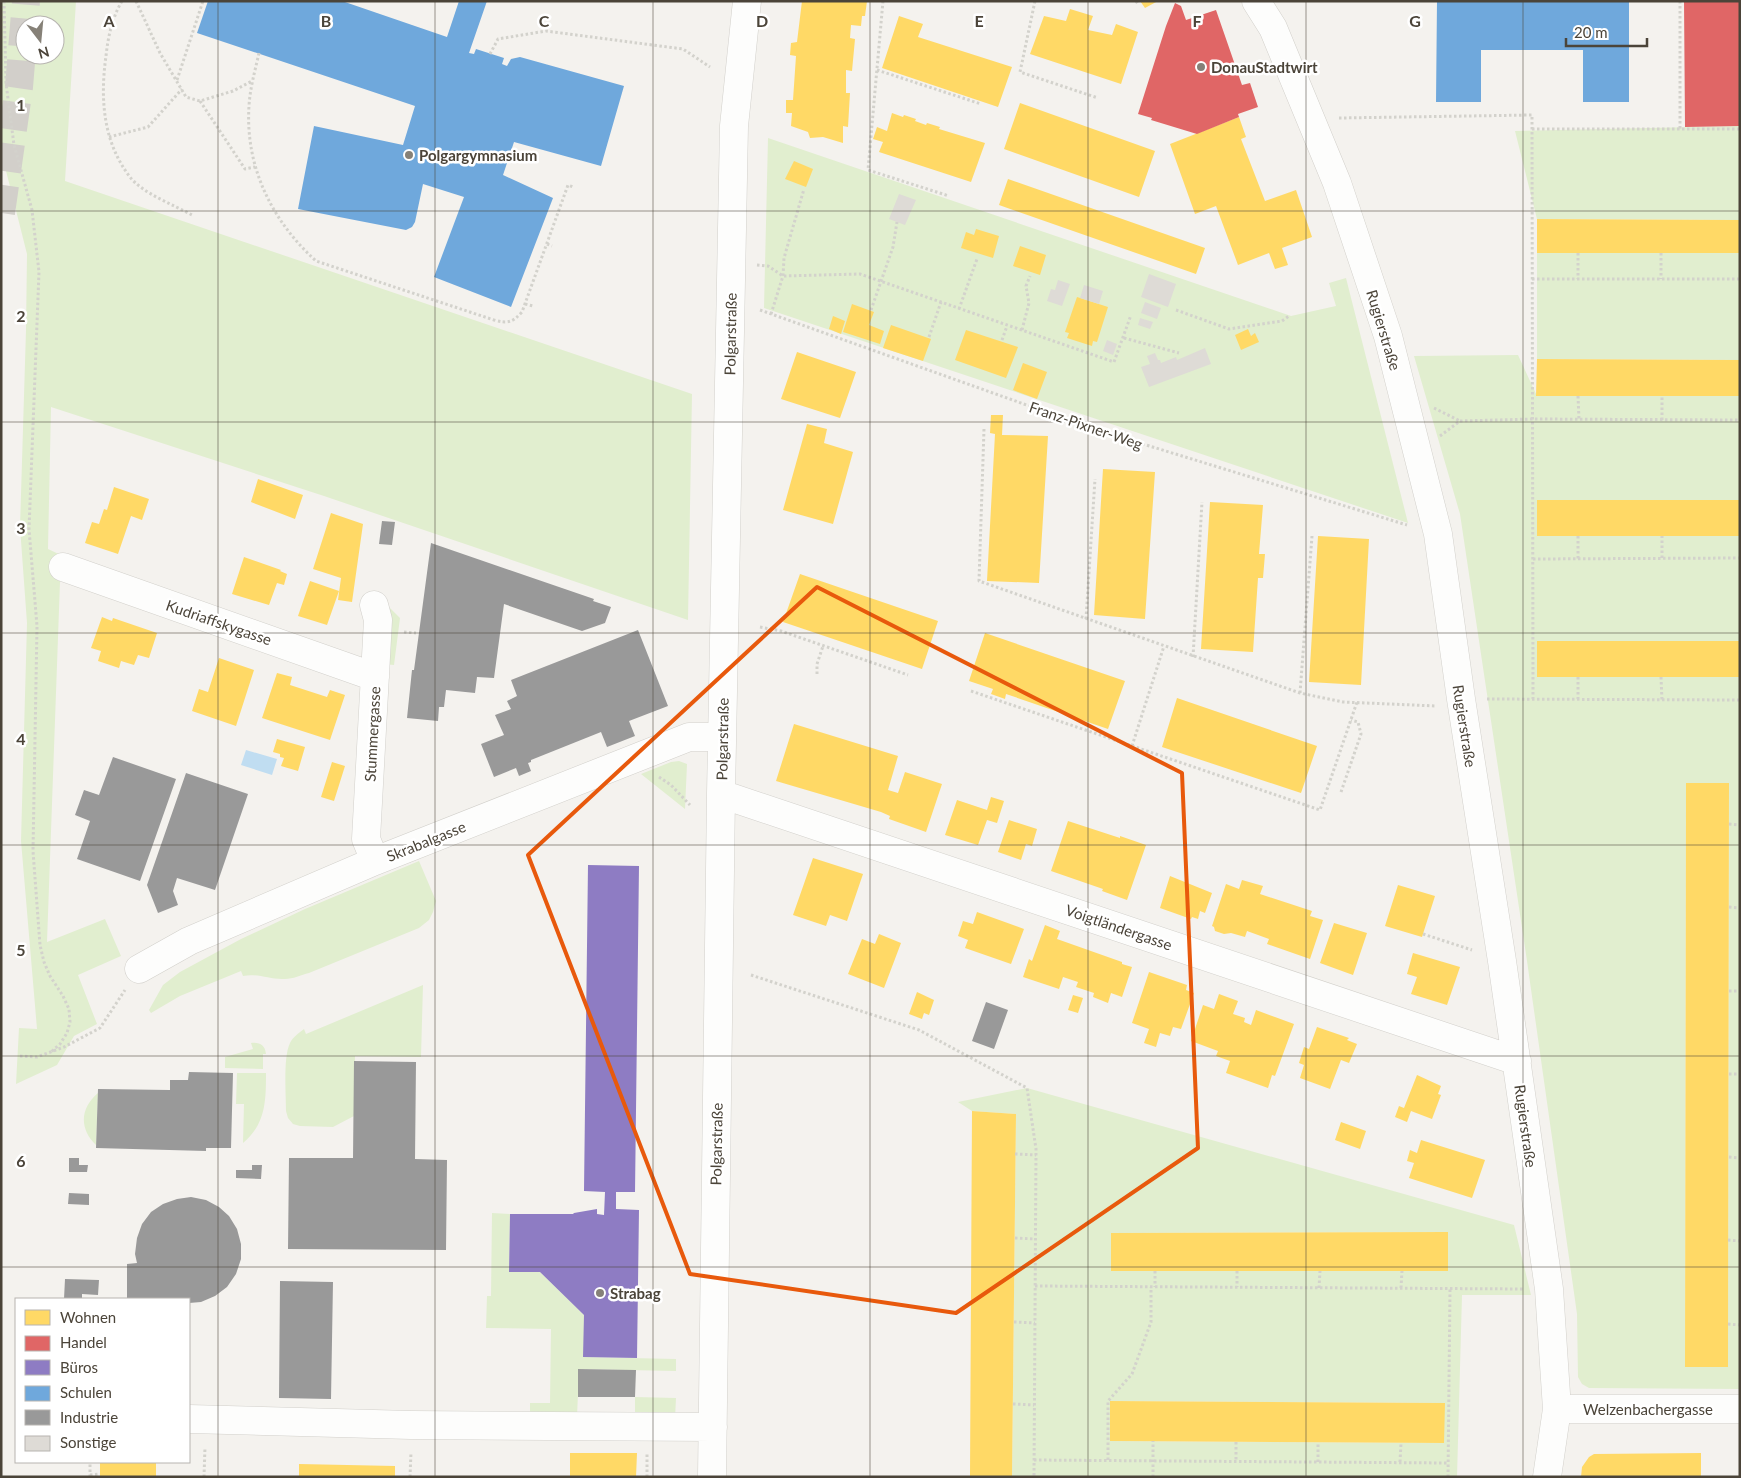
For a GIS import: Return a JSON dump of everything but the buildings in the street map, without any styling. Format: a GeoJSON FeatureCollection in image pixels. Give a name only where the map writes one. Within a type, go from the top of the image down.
{"type":"FeatureCollection","features":[{"type":"Feature","properties":{"kind":"street","name":"Polgarstraße"},"geometry":{"type":"LineString","coordinates":[[712,1477],[720,794],[734,126],[747,1]]}},
{"type":"Feature","properties":{"kind":"street","name":"Rugierstraße"},"geometry":{"type":"LineString","coordinates":[[1256,1],[1273,28],[1337,183],[1388,336],[1438,534],[1461,699],[1517,1061],[1549,1290],[1557,1409],[1547,1477]]}},
{"type":"Feature","properties":{"kind":"street","name":"Kudriaffskygasse"},"geometry":{"type":"LineString","coordinates":[[63,567],[375,677]]}},
{"type":"Feature","properties":{"kind":"street","name":"Stummergasse"},"geometry":{"type":"LineString","coordinates":[[374,605],[378,620],[366,839],[375,861]]}},
{"type":"Feature","properties":{"kind":"street","name":"Skrabalgasse"},"geometry":{"type":"LineString","coordinates":[[139,969],[189,941],[375,861],[689,737],[722,737]]}},
{"type":"Feature","properties":{"kind":"street","name":"Voigtländergasse"},"geometry":{"type":"LineString","coordinates":[[720,794],[1517,1061]]}},
{"type":"Feature","properties":{"kind":"street","name":"Welzenbachergasse"},"geometry":{"type":"LineString","coordinates":[[1557,1409],[1740,1409]]}},
{"type":"Feature","properties":{"kind":"street"},"geometry":{"type":"LineString","coordinates":[[197,1429],[411,1425],[713,1427]]}},
{"type":"Feature","properties":{"kind":"path"},"geometry":{"type":"LineString","coordinates":[[4,1],[6,83],[14,145],[32,210],[39,272],[28,529],[37,626],[33,851],[40,945],[50,976],[64,996],[70,1009],[70,1022],[67,1033],[60,1044],[51,1052]]}},
{"type":"Feature","properties":{"kind":"path"},"geometry":{"type":"LineString","coordinates":[[122,1],[116,11],[108,42],[104,71],[102,99],[104,119],[109,137],[119,160],[131,179],[145,190],[192,215]]}},
{"type":"Feature","properties":{"kind":"path"},"geometry":{"type":"LineString","coordinates":[[136,1],[160,53],[186,97],[200,100],[233,91],[252,81]]}},
{"type":"Feature","properties":{"kind":"path"},"geometry":{"type":"LineString","coordinates":[[176,80],[202,1]]}},
{"type":"Feature","properties":{"kind":"path"},"geometry":{"type":"LineString","coordinates":[[883,1],[868,170],[949,196]]}},
{"type":"Feature","properties":{"kind":"path"},"geometry":{"type":"LineString","coordinates":[[1035,1],[1020,72],[1098,98]]}},
{"type":"Feature","properties":{"kind":"path"},"geometry":{"type":"LineString","coordinates":[[1680,1],[1680,129]]}},
{"type":"Feature","properties":{"kind":"path"},"geometry":{"type":"LineString","coordinates":[[490,54],[498,39],[546,31],[683,49],[710,67]]}},
{"type":"Feature","properties":{"kind":"path"},"geometry":{"type":"LineString","coordinates":[[259,53],[252,81],[249,106],[249,134],[255,167],[265,194],[281,224],[316,261],[505,323],[513,321],[522,312],[568,185],[573,187]]}},
{"type":"Feature","properties":{"kind":"path"},"geometry":{"type":"LineString","coordinates":[[877,70],[981,104]]}},
{"type":"Feature","properties":{"kind":"path"},"geometry":{"type":"LineString","coordinates":[[109,137],[148,127],[182,89]]}},
{"type":"Feature","properties":{"kind":"path"},"geometry":{"type":"LineString","coordinates":[[200,100],[245,169],[255,167]]}},
{"type":"Feature","properties":{"kind":"path"},"geometry":{"type":"LineString","coordinates":[[1332,118],[1532,115],[1533,699]]}},
{"type":"Feature","properties":{"kind":"path"},"geometry":{"type":"LineString","coordinates":[[1532,128],[1740,129]]}},
{"type":"Feature","properties":{"kind":"path"},"geometry":{"type":"LineString","coordinates":[[771,314],[783,276],[784,258],[804,189]]}},
{"type":"Feature","properties":{"kind":"path"},"geometry":{"type":"LineString","coordinates":[[871,310],[893,247],[897,222]]}},
{"type":"Feature","properties":{"kind":"path"},"geometry":{"type":"LineString","coordinates":[[547,244],[552,246]]}},
{"type":"Feature","properties":{"kind":"path"},"geometry":{"type":"LineString","coordinates":[[1578,253],[1578,279]]}},
{"type":"Feature","properties":{"kind":"path"},"geometry":{"type":"LineString","coordinates":[[1661,253],[1661,279]]}},
{"type":"Feature","properties":{"kind":"path"},"geometry":{"type":"LineString","coordinates":[[959,309],[977,259]]}},
{"type":"Feature","properties":{"kind":"path"},"geometry":{"type":"LineString","coordinates":[[732,263],[768,266],[783,276],[860,274],[1114,362],[1130,315]]}},
{"type":"Feature","properties":{"kind":"path"},"geometry":{"type":"LineString","coordinates":[[1022,331],[1029,303],[1026,286],[1030,276]]}},
{"type":"Feature","properties":{"kind":"path"},"geometry":{"type":"LineString","coordinates":[[1532,279],[1740,279]]}},
{"type":"Feature","properties":{"kind":"path"},"geometry":{"type":"LineString","coordinates":[[929,338],[941,302]]}},
{"type":"Feature","properties":{"kind":"path"},"geometry":{"type":"LineString","coordinates":[[525,304],[533,306]]}},
{"type":"Feature","properties":{"kind":"path","name":"Franz-Pixner-Weg"},"geometry":{"type":"LineString","coordinates":[[760,310],[1094,429],[1407,525]]}},
{"type":"Feature","properties":{"kind":"path"},"geometry":{"type":"LineString","coordinates":[[1176,310],[1229,329],[1282,321],[1289,316]]}},
{"type":"Feature","properties":{"kind":"path"},"geometry":{"type":"LineString","coordinates":[[1002,340],[1007,326]]}},
{"type":"Feature","properties":{"kind":"path"},"geometry":{"type":"LineString","coordinates":[[1123,338],[1179,353]]}},
{"type":"Feature","properties":{"kind":"path"},"geometry":{"type":"LineString","coordinates":[[1578,396],[1579,419]]}},
{"type":"Feature","properties":{"kind":"path"},"geometry":{"type":"LineString","coordinates":[[1662,396],[1662,420]]}},
{"type":"Feature","properties":{"kind":"path"},"geometry":{"type":"LineString","coordinates":[[1427,405],[1460,421],[1532,419],[1740,420]]}},
{"type":"Feature","properties":{"kind":"path"},"geometry":{"type":"LineString","coordinates":[[1435,439],[1460,421]]}},
{"type":"Feature","properties":{"kind":"path"},"geometry":{"type":"LineString","coordinates":[[984,429],[978,581],[1300,693],[1343,702],[1445,707]]}},
{"type":"Feature","properties":{"kind":"path"},"geometry":{"type":"LineString","coordinates":[[1086,620],[1095,479]]}},
{"type":"Feature","properties":{"kind":"path"},"geometry":{"type":"LineString","coordinates":[[1194,656],[1202,502]]}},
{"type":"Feature","properties":{"kind":"path"},"geometry":{"type":"LineString","coordinates":[[1300,693],[1312,536]]}},
{"type":"Feature","properties":{"kind":"path"},"geometry":{"type":"LineString","coordinates":[[1578,536],[1578,559]]}},
{"type":"Feature","properties":{"kind":"path"},"geometry":{"type":"LineString","coordinates":[[1662,536],[1662,558]]}},
{"type":"Feature","properties":{"kind":"path"},"geometry":{"type":"LineString","coordinates":[[1533,559],[1740,558]]}},
{"type":"Feature","properties":{"kind":"path"},"geometry":{"type":"LineString","coordinates":[[760,627],[781,631],[908,675]]}},
{"type":"Feature","properties":{"kind":"path"},"geometry":{"type":"LineString","coordinates":[[817,674],[817,664],[822,646]]}},
{"type":"Feature","properties":{"kind":"path"},"geometry":{"type":"LineString","coordinates":[[1132,746],[1164,646]]}},
{"type":"Feature","properties":{"kind":"path"},"geometry":{"type":"LineString","coordinates":[[1578,677],[1578,699]]}},
{"type":"Feature","properties":{"kind":"path"},"geometry":{"type":"LineString","coordinates":[[1661,677],[1662,700]]}},
{"type":"Feature","properties":{"kind":"path"},"geometry":{"type":"LineString","coordinates":[[971,691],[1320,810],[1357,702]]}},
{"type":"Feature","properties":{"kind":"path"},"geometry":{"type":"LineString","coordinates":[[1484,699],[1740,700]]}},
{"type":"Feature","properties":{"kind":"path"},"geometry":{"type":"LineString","coordinates":[[1341,792],[1361,734],[1358,722],[1351,720]]}},
{"type":"Feature","properties":{"kind":"path"},"geometry":{"type":"LineString","coordinates":[[654,774],[671,785],[690,805]]}},
{"type":"Feature","properties":{"kind":"path"},"geometry":{"type":"LineString","coordinates":[[1729,824],[1740,825]]}},
{"type":"Feature","properties":{"kind":"path"},"geometry":{"type":"LineString","coordinates":[[1729,907],[1740,908]]}},
{"type":"Feature","properties":{"kind":"path"},"geometry":{"type":"LineString","coordinates":[[1423,934],[1474,951]]}},
{"type":"Feature","properties":{"kind":"path"},"geometry":{"type":"LineString","coordinates":[[20,1056],[37,1057],[100,1028],[139,969]]}},
{"type":"Feature","properties":{"kind":"path"},"geometry":{"type":"LineString","coordinates":[[751,976],[919,1030],[1027,1088],[1036,1155],[1034,1477]]}},
{"type":"Feature","properties":{"kind":"path"},"geometry":{"type":"LineString","coordinates":[[1729,991],[1740,992]]}},
{"type":"Feature","properties":{"kind":"path"},"geometry":{"type":"LineString","coordinates":[[1729,1074],[1740,1074]]}},
{"type":"Feature","properties":{"kind":"path"},"geometry":{"type":"LineString","coordinates":[[1015,1154],[1036,1155]]}},
{"type":"Feature","properties":{"kind":"path"},"geometry":{"type":"LineString","coordinates":[[1728,1157],[1740,1158]]}},
{"type":"Feature","properties":{"kind":"path"},"geometry":{"type":"LineString","coordinates":[[1015,1238],[1035,1239]]}},
{"type":"Feature","properties":{"kind":"path"},"geometry":{"type":"LineString","coordinates":[[1728,1240],[1740,1241]]}},
{"type":"Feature","properties":{"kind":"path"},"geometry":{"type":"LineString","coordinates":[[1108,1460],[1108,1401],[1132,1374],[1151,1322],[1155,1271]]}},
{"type":"Feature","properties":{"kind":"path"},"geometry":{"type":"LineString","coordinates":[[1237,1271],[1237,1287]]}},
{"type":"Feature","properties":{"kind":"path"},"geometry":{"type":"LineString","coordinates":[[1319,1288],[1320,1271]]}},
{"type":"Feature","properties":{"kind":"path"},"geometry":{"type":"LineString","coordinates":[[1401,1288],[1402,1271]]}},
{"type":"Feature","properties":{"kind":"path"},"geometry":{"type":"LineString","coordinates":[[1035,1286],[1531,1289]]}},
{"type":"Feature","properties":{"kind":"path"},"geometry":{"type":"LineString","coordinates":[[1448,1477],[1450,1289]]}},
{"type":"Feature","properties":{"kind":"path"},"geometry":{"type":"LineString","coordinates":[[1014,1322],[1035,1323]]}},
{"type":"Feature","properties":{"kind":"path"},"geometry":{"type":"LineString","coordinates":[[1728,1324],[1740,1324]]}},
{"type":"Feature","properties":{"kind":"path"},"geometry":{"type":"LineString","coordinates":[[1013,1404],[1034,1405]]}},
{"type":"Feature","properties":{"kind":"path"},"geometry":{"type":"LineString","coordinates":[[197,1429],[204,1477]]}},
{"type":"Feature","properties":{"kind":"path"},"geometry":{"type":"LineString","coordinates":[[1153,1477],[1154,1441]]}},
{"type":"Feature","properties":{"kind":"path"},"geometry":{"type":"LineString","coordinates":[[1236,1442],[1236,1461]]}},
{"type":"Feature","properties":{"kind":"path"},"geometry":{"type":"LineString","coordinates":[[1318,1442],[1318,1462]]}},
{"type":"Feature","properties":{"kind":"path"},"geometry":{"type":"LineString","coordinates":[[1400,1462],[1401,1443]]}},
{"type":"Feature","properties":{"kind":"path"},"geometry":{"type":"LineString","coordinates":[[647,1447],[647,1477]]}},
{"type":"Feature","properties":{"kind":"path"},"geometry":{"type":"LineString","coordinates":[[410,1477],[411,1451]]}},
{"type":"Feature","properties":{"kind":"path"},"geometry":{"type":"LineString","coordinates":[[1034,1460],[1448,1463]]}},
{"type":"Feature","properties":{"kind":"path"},"geometry":{"type":"LineString","coordinates":[[90,1463],[90,1476],[100,1474]]}},
{"type":"Feature","properties":{"kind":"highlighted area"},"geometry":{"type":"Polygon","coordinates":[[[817,587],[1182,773],[1198,1148],[956,1313],[690,1274],[528,855],[817,587]]]}},
{"type":"Feature","properties":{"kind":"green space"},"geometry":{"type":"Polygon","coordinates":[[[1,1],[76,1],[65,181],[692,394],[688,620],[324,496],[51,407],[48,549],[65,557],[60,582],[47,942],[105,919],[121,956],[78,975],[97,1024],[74,1036],[57,1065],[16,1084],[19,1028],[37,1029],[21,841],[27,623],[20,527],[27,254],[1,151],[1,1]]]}},
{"type":"Feature","properties":{"kind":"green space"},"geometry":{"type":"Polygon","coordinates":[[[1740,126],[1740,220],[1537,219],[1515,131],[1740,126]]]}},
{"type":"Feature","properties":{"kind":"green space"},"geometry":{"type":"Polygon","coordinates":[[[768,138],[1291,316],[1336,306],[1329,283],[1346,278],[1408,523],[764,308],[768,138]]]}},
{"type":"Feature","properties":{"kind":"green space"},"geometry":{"type":"Polygon","coordinates":[[[1537,253],[1740,253],[1740,360],[1537,359],[1537,253]]]}},
{"type":"Feature","properties":{"kind":"green space"},"geometry":{"type":"Polygon","coordinates":[[[1518,355],[1537,396],[1740,396],[1740,1389],[1589,1388],[1582,1384],[1578,1377],[1577,1314],[1527,961],[1460,514],[1414,356],[1518,355]],[[1686,783],[1685,1366],[1728,1366],[1729,783],[1686,783]]]}},
{"type":"Feature","properties":{"kind":"green space"},"geometry":{"type":"Polygon","coordinates":[[[386,604],[400,618],[394,665],[383,664],[386,604]]]}},
{"type":"Feature","properties":{"kind":"green space"},"geometry":{"type":"Polygon","coordinates":[[[679,761],[687,764],[685,809],[641,774],[671,762],[679,761]]]}},
{"type":"Feature","properties":{"kind":"green space"},"geometry":{"type":"Polygon","coordinates":[[[419,861],[436,901],[429,920],[419,928],[297,977],[280,979],[254,975],[243,976],[241,971],[180,996],[151,1013],[149,1010],[163,985],[180,972],[241,939],[305,909],[419,861]]]}},
{"type":"Feature","properties":{"kind":"green space"},"geometry":{"type":"Polygon","coordinates":[[[423,985],[421,1057],[355,1056],[354,1116],[333,1127],[293,1124],[288,1118],[286,1111],[285,1076],[286,1057],[294,1037],[304,1029],[306,1034],[423,985]]]}},
{"type":"Feature","properties":{"kind":"green space"},"geometry":{"type":"Polygon","coordinates":[[[251,1043],[257,1043],[264,1048],[266,1054],[263,1054],[263,1069],[225,1068],[225,1057],[253,1049],[251,1043]]]}},
{"type":"Feature","properties":{"kind":"green space"},"geometry":{"type":"Polygon","coordinates":[[[237,1073],[266,1073],[266,1093],[263,1111],[251,1136],[243,1143],[244,1104],[236,1104],[237,1073]]]}},
{"type":"Feature","properties":{"kind":"green space"},"geometry":{"type":"Polygon","coordinates":[[[1027,1088],[1514,1225],[1531,1295],[1462,1295],[1457,1477],[1012,1477],[1016,1114],[972,1111],[958,1102],[1027,1088]],[[1447,1232],[1111,1233],[1111,1271],[1447,1271],[1447,1232]],[[1110,1401],[1110,1441],[1444,1443],[1444,1403],[1110,1401]]]}},
{"type":"Feature","properties":{"kind":"green space"},"geometry":{"type":"Polygon","coordinates":[[[98,1093],[96,1145],[90,1139],[84,1125],[84,1119],[88,1105],[98,1093]]]}},
{"type":"Feature","properties":{"kind":"green space"},"geometry":{"type":"Polygon","coordinates":[[[492,1213],[510,1214],[509,1271],[540,1272],[584,1315],[584,1357],[676,1359],[676,1371],[579,1369],[577,1417],[530,1417],[530,1403],[550,1403],[551,1329],[486,1328],[487,1296],[491,1296],[492,1213]]]}},
{"type":"Feature","properties":{"kind":"green space"},"geometry":{"type":"Polygon","coordinates":[[[635,1397],[676,1398],[675,1419],[635,1418],[635,1397]]]}},
{"type":"Feature","properties":{"kind":"water"},"geometry":{"type":"Polygon","coordinates":[[[246,750],[277,759],[272,775],[241,765],[246,750]]]}},
{"type":"Feature","properties":{"kind":"tunnel"},"geometry":{"type":"LineString","coordinates":[[1,213],[19,87],[26,1]]}},
{"type":"Feature","properties":{"kind":"place","name":"DonauStadtwirt"},"geometry":{"type":"Point","coordinates":[1201,67]}},
{"type":"Feature","properties":{"kind":"place","name":"Polgargymnasium"},"geometry":{"type":"Point","coordinates":[409,155]}},
{"type":"Feature","properties":{"kind":"place","name":"Strabag"},"geometry":{"type":"Point","coordinates":[600,1293]}}]}
